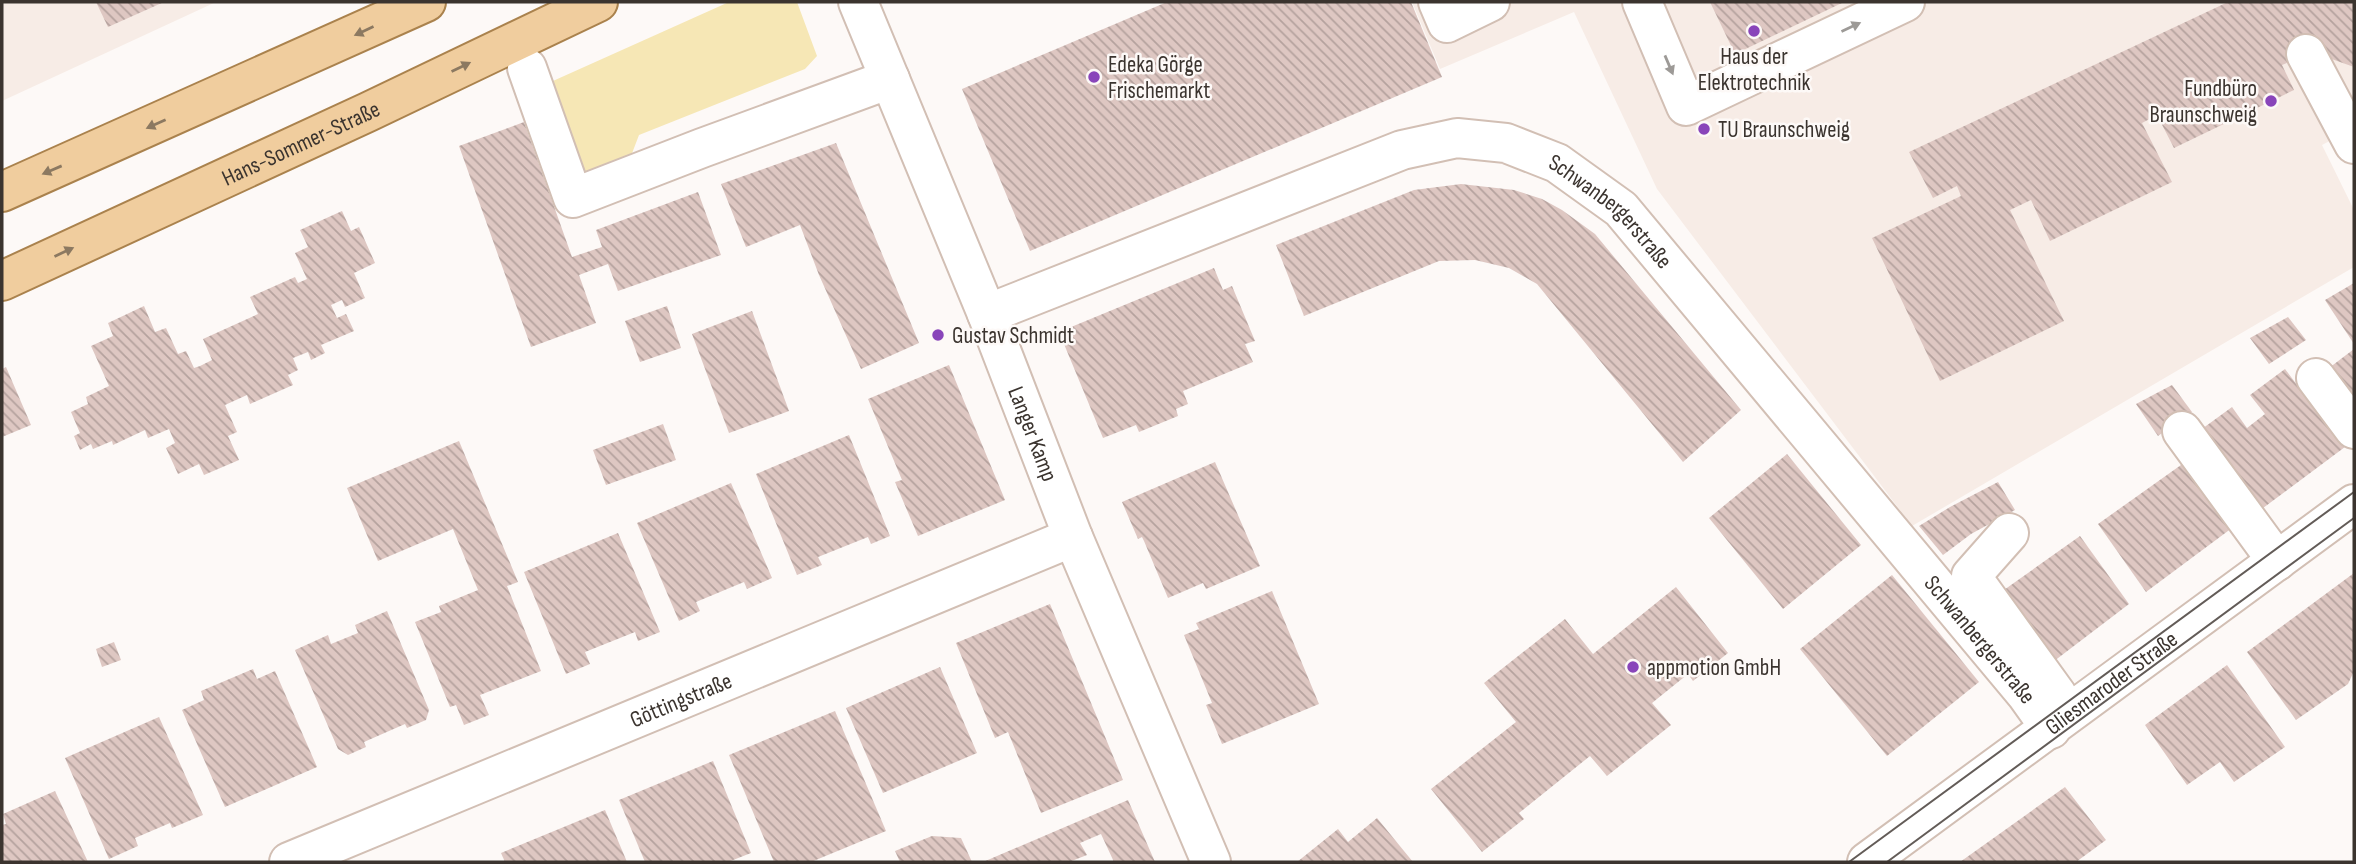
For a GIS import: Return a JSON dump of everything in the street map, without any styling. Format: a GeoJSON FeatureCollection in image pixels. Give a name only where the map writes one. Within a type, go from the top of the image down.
{"type":"FeatureCollection","features":[{"type":"Feature","properties":{"kind":"main road"},"geometry":{"type":"LineString","coordinates":[[2,192],[426,2]]}},
{"type":"Feature","properties":{"kind":"main road","name":"Hans-Sommer-Straße"},"geometry":{"type":"LineString","coordinates":[[2,281],[369,112],[598,2]]}},
{"type":"Feature","properties":{"kind":"street","name":"Langer Kamp"},"geometry":{"type":"LineString","coordinates":[[858,2],[986,314],[1073,537],[1211,862]]}},
{"type":"Feature","properties":{"kind":"street"},"geometry":{"type":"LineString","coordinates":[[1438,2],[1447,23],[1490,2]]}},
{"type":"Feature","properties":{"kind":"street"},"geometry":{"type":"LineString","coordinates":[[1642,2],[1686,106],[1905,2]]}},
{"type":"Feature","properties":{"kind":"street"},"geometry":{"type":"LineString","coordinates":[[2306,54],[2351,138]]}},
{"type":"Feature","properties":{"kind":"street"},"geometry":{"type":"LineString","coordinates":[[527,68],[573,198],[890,79]]}},
{"type":"Feature","properties":{"kind":"street","name":"Schwanbergerstraße"},"geometry":{"type":"LineString","coordinates":[[986,314],[1402,150],[1457,138],[1506,143],[1557,163],[1621,209],[2026,694],[2061,721]]}},
{"type":"Feature","properties":{"kind":"street"},"geometry":{"type":"LineString","coordinates":[[2316,378],[2354,429]]}},
{"type":"Feature","properties":{"kind":"street"},"geometry":{"type":"LineString","coordinates":[[2182,431],[2277,561]]}},
{"type":"Feature","properties":{"kind":"street","name":"Gliesmaroder Straße"},"geometry":{"type":"LineString","coordinates":[[1867,862],[2354,504]]}},
{"type":"Feature","properties":{"kind":"street"},"geometry":{"type":"LineString","coordinates":[[2010,533],[1971,576],[2061,721]]}},
{"type":"Feature","properties":{"kind":"street","name":"Göttingstraße"},"geometry":{"type":"LineString","coordinates":[[289,862],[1073,537]]}},
{"type":"Feature","properties":{"kind":"shaded area"},"geometry":{"type":"Polygon","coordinates":[[[2,2],[216,2],[2,101],[2,2]]]}},
{"type":"Feature","properties":{"kind":"shaded area"},"geometry":{"type":"Polygon","coordinates":[[[729,2],[797,2],[817,56],[805,69],[639,135],[631,156],[578,178],[544,85],[729,2]]]}},
{"type":"Feature","properties":{"kind":"shaded area"},"geometry":{"type":"Polygon","coordinates":[[[1412,2],[2354,2],[2354,128],[2322,145],[2354,210],[2354,267],[1912,526],[1657,189],[1574,12],[1440,69],[1412,2]]]}},
{"type":"Feature","properties":{"kind":"building"},"geometry":{"type":"Polygon","coordinates":[[[96,2],[164,2],[108,27],[96,2]]]}},
{"type":"Feature","properties":{"kind":"building"},"geometry":{"type":"Polygon","coordinates":[[[1167,2],[1411,2],[1442,77],[1030,251],[962,89],[1167,2]]]}},
{"type":"Feature","properties":{"kind":"building","name":"Haus der Elektrotechnik"},"geometry":{"type":"Polygon","coordinates":[[[1710,2],[1844,2],[1735,54],[1710,2]]]}},
{"type":"Feature","properties":{"kind":"building"},"geometry":{"type":"Polygon","coordinates":[[[2228,2],[2354,2],[2354,67],[2326,57],[2321,48],[2282,65],[2294,90],[2174,148],[2157,115],[2142,123],[2172,182],[2050,241],[2031,200],[2010,210],[2064,321],[1940,381],[1872,238],[1961,196],[1957,186],[1933,198],[1909,152],[2228,2]]]}},
{"type":"Feature","properties":{"kind":"building"},"geometry":{"type":"Polygon","coordinates":[[[524,122],[572,257],[602,247],[596,230],[698,192],[721,255],[618,291],[608,264],[579,275],[596,323],[531,347],[459,146],[524,122]]]}},
{"type":"Feature","properties":{"kind":"building"},"geometry":{"type":"Polygon","coordinates":[[[836,143],[919,343],[861,369],[800,225],[746,247],[721,184],[836,143]]]}},
{"type":"Feature","properties":{"kind":"building"},"geometry":{"type":"Polygon","coordinates":[[[1461,184],[1514,190],[1542,199],[1595,234],[1741,410],[1683,462],[1537,284],[1509,268],[1475,260],[1439,261],[1304,316],[1276,245],[1414,190],[1461,184]]]}},
{"type":"Feature","properties":{"kind":"building"},"geometry":{"type":"Polygon","coordinates":[[[342,211],[351,231],[359,227],[375,263],[354,273],[365,298],[345,307],[342,300],[331,305],[337,318],[346,314],[354,331],[321,345],[325,353],[311,360],[308,352],[293,358],[298,370],[288,375],[293,385],[250,404],[247,395],[225,405],[237,432],[228,436],[239,460],[204,475],[199,464],[178,474],[166,448],[175,443],[169,429],[148,438],[145,430],[113,445],[112,441],[93,449],[91,444],[80,450],[74,436],[80,433],[71,412],[88,404],[86,397],[109,386],[91,346],[113,336],[108,323],[144,306],[155,332],[166,328],[178,354],[186,351],[194,368],[200,366],[212,360],[203,339],[258,314],[250,297],[295,277],[298,283],[307,279],[295,253],[308,247],[300,230],[342,211]]]}},
{"type":"Feature","properties":{"kind":"building"},"geometry":{"type":"Polygon","coordinates":[[[1214,268],[1223,290],[1232,286],[1255,341],[1245,344],[1253,362],[1183,391],[1188,404],[1176,409],[1178,416],[1139,432],[1136,425],[1103,438],[1059,332],[1214,268]]]}},
{"type":"Feature","properties":{"kind":"building"},"geometry":{"type":"Polygon","coordinates":[[[2354,283],[2354,344],[2325,300],[2354,283]]]}},
{"type":"Feature","properties":{"kind":"building"},"geometry":{"type":"Polygon","coordinates":[[[667,306],[681,348],[640,362],[625,321],[667,306]]]}},
{"type":"Feature","properties":{"kind":"building"},"geometry":{"type":"Polygon","coordinates":[[[752,311],[789,411],[729,433],[692,334],[752,311]]]}},
{"type":"Feature","properties":{"kind":"building"},"geometry":{"type":"Polygon","coordinates":[[[2288,317],[2306,340],[2269,364],[2250,338],[2288,317]]]}},
{"type":"Feature","properties":{"kind":"building"},"geometry":{"type":"Polygon","coordinates":[[[2354,349],[2354,411],[2325,371],[2354,349]]]}},
{"type":"Feature","properties":{"kind":"building"},"geometry":{"type":"Polygon","coordinates":[[[949,365],[1005,500],[918,536],[895,482],[902,480],[868,399],[949,365]]]}},
{"type":"Feature","properties":{"kind":"building"},"geometry":{"type":"Polygon","coordinates":[[[6,367],[31,425],[2,437],[2,369],[6,367]]]}},
{"type":"Feature","properties":{"kind":"building"},"geometry":{"type":"Polygon","coordinates":[[[2285,369],[2303,393],[2320,396],[2353,441],[2255,514],[2195,434],[2232,407],[2247,428],[2265,414],[2250,395],[2285,369]]]}},
{"type":"Feature","properties":{"kind":"building"},"geometry":{"type":"Polygon","coordinates":[[[2172,385],[2192,412],[2158,436],[2136,404],[2172,385]]]}},
{"type":"Feature","properties":{"kind":"building"},"geometry":{"type":"Polygon","coordinates":[[[663,424],[676,460],[606,485],[593,450],[663,424]]]}},
{"type":"Feature","properties":{"kind":"building"},"geometry":{"type":"Polygon","coordinates":[[[849,435],[890,536],[871,544],[868,537],[818,557],[822,565],[797,575],[756,474],[849,435]]]}},
{"type":"Feature","properties":{"kind":"building"},"geometry":{"type":"Polygon","coordinates":[[[459,441],[518,582],[507,586],[541,671],[480,695],[489,715],[464,725],[456,705],[450,707],[415,622],[441,612],[439,606],[478,590],[453,529],[378,561],[347,488],[459,441]]]}},
{"type":"Feature","properties":{"kind":"building"},"geometry":{"type":"Polygon","coordinates":[[[1787,454],[1861,545],[1783,609],[1709,518],[1787,454]]]}},
{"type":"Feature","properties":{"kind":"building"},"geometry":{"type":"Polygon","coordinates":[[[2188,460],[2236,525],[2146,592],[2098,524],[2188,460]]]}},
{"type":"Feature","properties":{"kind":"building"},"geometry":{"type":"Polygon","coordinates":[[[1215,462],[1260,566],[1206,589],[1203,583],[1168,598],[1144,541],[1142,537],[1138,539],[1122,502],[1215,462]]]}},
{"type":"Feature","properties":{"kind":"building"},"geometry":{"type":"Polygon","coordinates":[[[1998,482],[2015,510],[1971,534],[1943,555],[1919,526],[1998,482]]]}},
{"type":"Feature","properties":{"kind":"building"},"geometry":{"type":"Polygon","coordinates":[[[731,483],[772,578],[747,589],[744,582],[696,602],[700,611],[679,621],[637,523],[731,483]]]}},
{"type":"Feature","properties":{"kind":"building"},"geometry":{"type":"Polygon","coordinates":[[[618,533],[660,632],[638,641],[635,632],[585,652],[590,664],[566,674],[524,572],[618,533]]]}},
{"type":"Feature","properties":{"kind":"building"},"geometry":{"type":"Polygon","coordinates":[[[2080,536],[2129,604],[2045,668],[1994,597],[2080,536]]]}},
{"type":"Feature","properties":{"kind":"building"},"geometry":{"type":"Polygon","coordinates":[[[2354,573],[2354,671],[2348,684],[2296,720],[2247,652],[2354,573]]]}},
{"type":"Feature","properties":{"kind":"building"},"geometry":{"type":"Polygon","coordinates":[[[1892,575],[1979,682],[1887,756],[1800,649],[1892,575]]]}},
{"type":"Feature","properties":{"kind":"building"},"geometry":{"type":"Polygon","coordinates":[[[1676,587],[1728,653],[1693,681],[1688,674],[1652,703],[1671,725],[1607,776],[1590,756],[1519,813],[1524,819],[1482,852],[1431,789],[1516,722],[1484,683],[1565,619],[1593,654],[1676,587]]]}},
{"type":"Feature","properties":{"kind":"building"},"geometry":{"type":"Polygon","coordinates":[[[1272,591],[1319,704],[1222,744],[1206,705],[1212,703],[1184,635],[1199,629],[1196,623],[1272,591]]]}},
{"type":"Feature","properties":{"kind":"building"},"geometry":{"type":"Polygon","coordinates":[[[1050,604],[1123,780],[1041,813],[1008,732],[995,738],[956,643],[1050,604]]]}},
{"type":"Feature","properties":{"kind":"building"},"geometry":{"type":"Polygon","coordinates":[[[387,611],[429,710],[426,720],[407,728],[405,724],[364,742],[366,747],[348,755],[338,749],[295,650],[328,635],[331,644],[358,633],[355,625],[387,611]]]}},
{"type":"Feature","properties":{"kind":"building"},"geometry":{"type":"Polygon","coordinates":[[[114,642],[121,660],[102,667],[96,649],[114,642]]]}},
{"type":"Feature","properties":{"kind":"building"},"geometry":{"type":"Polygon","coordinates":[[[2227,665],[2285,747],[2234,782],[2220,762],[2187,785],[2145,725],[2227,665]]]}},
{"type":"Feature","properties":{"kind":"building"},"geometry":{"type":"Polygon","coordinates":[[[940,667],[977,753],[883,793],[846,708],[940,667]]]}},
{"type":"Feature","properties":{"kind":"building"},"geometry":{"type":"Polygon","coordinates":[[[253,669],[257,679],[275,671],[317,767],[225,807],[182,710],[204,700],[201,691],[253,669]]]}},
{"type":"Feature","properties":{"kind":"building"},"geometry":{"type":"Polygon","coordinates":[[[835,711],[886,831],[811,862],[774,862],[729,755],[835,711]]]}},
{"type":"Feature","properties":{"kind":"building"},"geometry":{"type":"Polygon","coordinates":[[[159,717],[203,815],[172,828],[170,823],[135,838],[138,846],[109,859],[65,758],[159,717]]]}},
{"type":"Feature","properties":{"kind":"building"},"geometry":{"type":"Polygon","coordinates":[[[713,761],[751,853],[728,862],[645,862],[619,800],[713,761]]]}},
{"type":"Feature","properties":{"kind":"building"},"geometry":{"type":"Polygon","coordinates":[[[2065,787],[2106,840],[2076,862],[1960,862],[2065,787]]]}},
{"type":"Feature","properties":{"kind":"building"},"geometry":{"type":"Polygon","coordinates":[[[55,791],[88,862],[2,862],[2,825],[6,824],[3,814],[55,791]]]}},
{"type":"Feature","properties":{"kind":"building"},"geometry":{"type":"Polygon","coordinates":[[[1128,800],[1155,862],[1114,862],[1101,834],[1080,843],[1087,855],[1069,862],[983,862],[1128,800]]]}},
{"type":"Feature","properties":{"kind":"building"},"geometry":{"type":"Polygon","coordinates":[[[605,810],[627,862],[505,862],[501,853],[605,810]]]}},
{"type":"Feature","properties":{"kind":"building"},"geometry":{"type":"Polygon","coordinates":[[[1377,818],[1413,862],[1297,862],[1338,829],[1348,842],[1377,818]]]}},
{"type":"Feature","properties":{"kind":"building"},"geometry":{"type":"Polygon","coordinates":[[[932,836],[961,838],[972,862],[900,862],[895,851],[932,836]]]}},
{"type":"Feature","properties":{"kind":"tram line"},"geometry":{"type":"LineString","coordinates":[[1849,862],[2354,492]]}},
{"type":"Feature","properties":{"kind":"tram line"},"geometry":{"type":"LineString","coordinates":[[1887,862],[2354,518]]}},
{"type":"Feature","properties":{"kind":"place","name":"Haus der Elektrotechnik"},"geometry":{"type":"Point","coordinates":[1754,31]}},
{"type":"Feature","properties":{"kind":"place","name":"Edeka Görge Frischemarkt"},"geometry":{"type":"Point","coordinates":[1094,77]}},
{"type":"Feature","properties":{"kind":"place","name":"Fundbüro Braunschweig"},"geometry":{"type":"Point","coordinates":[2271,101]}},
{"type":"Feature","properties":{"kind":"place","name":"TU Braunschweig"},"geometry":{"type":"Point","coordinates":[1704,129]}},
{"type":"Feature","properties":{"kind":"place","name":"Gustav Schmidt"},"geometry":{"type":"Point","coordinates":[938,335]}},
{"type":"Feature","properties":{"kind":"place","name":"appmotion GmbH"},"geometry":{"type":"Point","coordinates":[1633,667]}}]}
